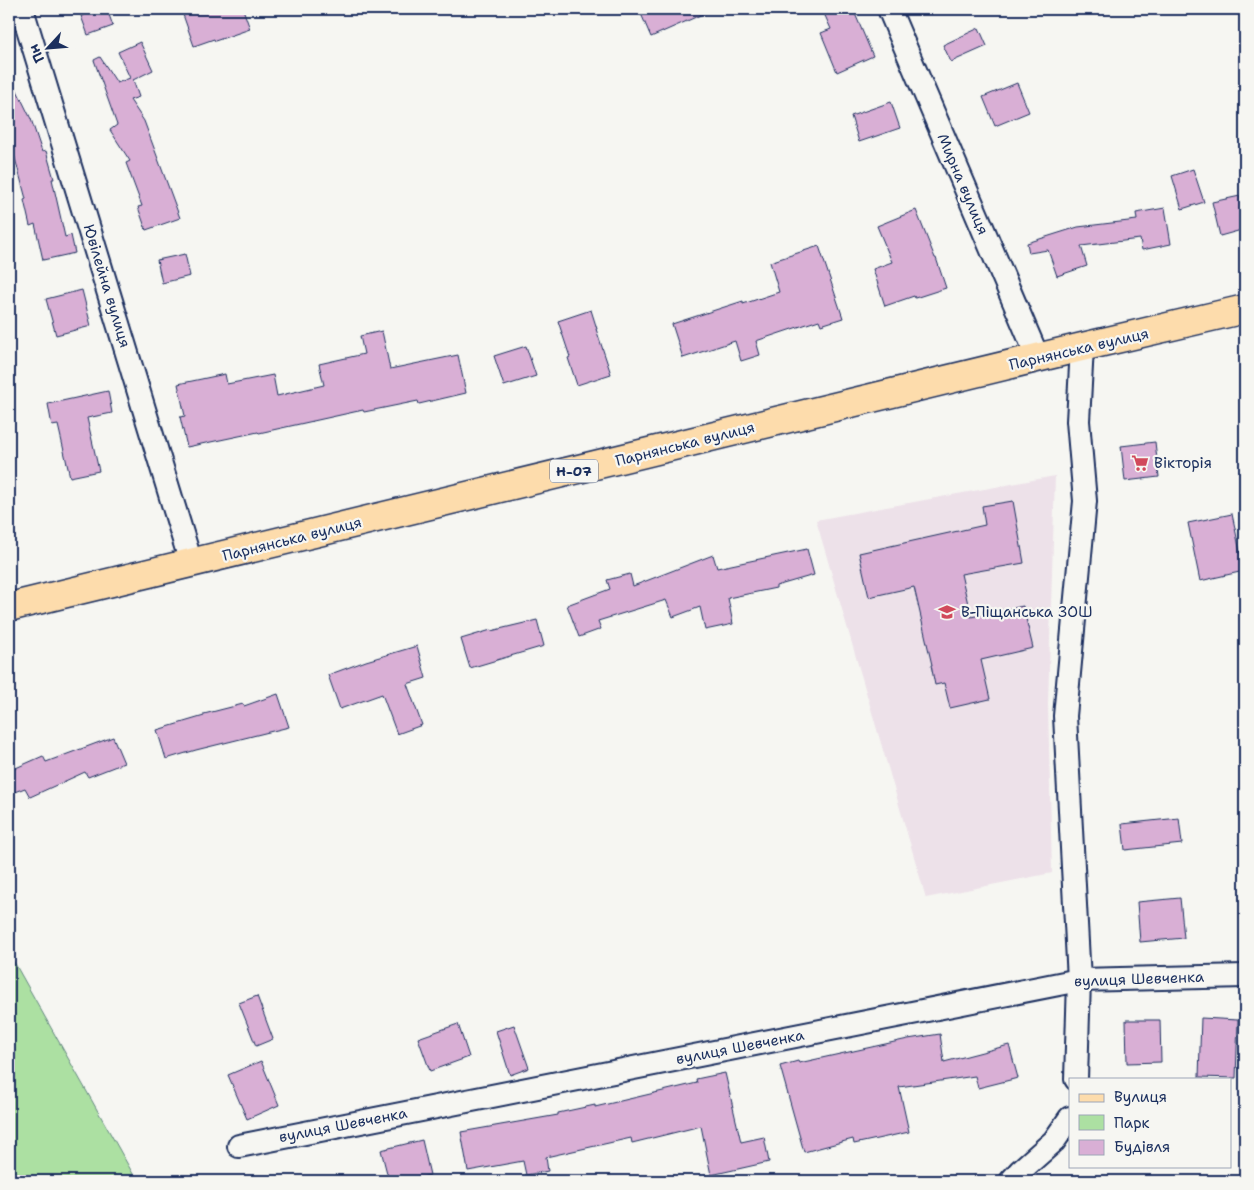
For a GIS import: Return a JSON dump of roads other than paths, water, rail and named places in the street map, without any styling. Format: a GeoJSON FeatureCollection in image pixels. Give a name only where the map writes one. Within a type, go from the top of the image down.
{"type":"FeatureCollection","features":[{"type":"Feature","properties":{"kind":"main road","name":"Парнянська вулиця"},"geometry":{"type":"LineString","coordinates":[[9,607],[1245,309]]}},
{"type":"Feature","properties":{"kind":"street","name":"Ювілейна вулиця"},"geometry":{"type":"LineString","coordinates":[[22,9],[192,563]]}},
{"type":"Feature","properties":{"kind":"street","name":"Мирна вулиця"},"geometry":{"type":"LineString","coordinates":[[889,9],[1038,358]]}},
{"type":"Feature","properties":{"kind":"street"},"geometry":{"type":"LineString","coordinates":[[1076,1078],[1079,980],[1065,716],[1085,501],[1078,421],[1082,347]]}},
{"type":"Feature","properties":{"kind":"street","name":"вулиця Шевченка"},"geometry":{"type":"LineString","coordinates":[[239,1146],[1079,980],[1245,976]]}},
{"type":"Feature","properties":{"kind":"street"},"geometry":{"type":"LineString","coordinates":[[1011,1181],[1054,1141],[1069,1119]]}},
{"type":"Feature","properties":{"kind":"place","name":"Вікторія"},"geometry":{"type":"Point","coordinates":[1140,463]}},
{"type":"Feature","properties":{"kind":"place","name":"В-Піщанська ЗОШ"},"geometry":{"type":"Point","coordinates":[947,612]}}]}
